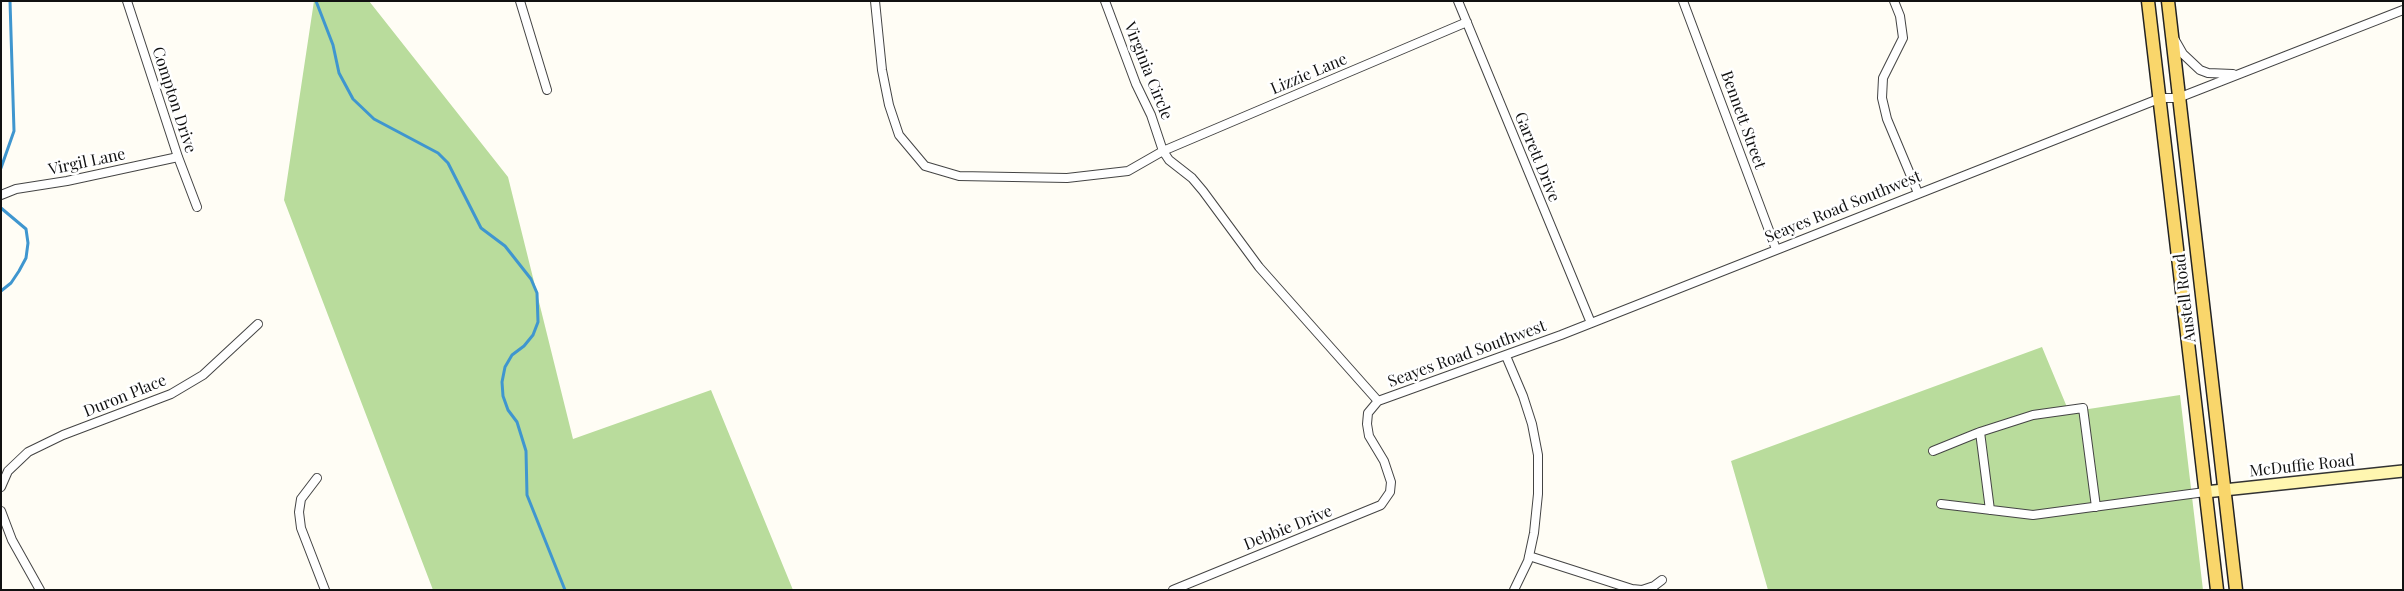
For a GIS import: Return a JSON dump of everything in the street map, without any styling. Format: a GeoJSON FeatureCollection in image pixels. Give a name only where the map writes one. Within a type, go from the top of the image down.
{"type":"FeatureCollection","features":[{"type":"Feature","properties":{"kind":"main road","name":"Austell Road"},"geometry":{"type":"LineString","coordinates":[[2148,1],[2161,98],[2216,585]]}},
{"type":"Feature","properties":{"kind":"main road","name":"Austell Road"},"geometry":{"type":"LineString","coordinates":[[2168,1],[2236,586]]}},
{"type":"Feature","properties":{"kind":"street","name":"Compton Drive"},"geometry":{"type":"LineString","coordinates":[[127,1],[178,157],[197,208]]}},
{"type":"Feature","properties":{"kind":"street"},"geometry":{"type":"LineString","coordinates":[[520,1],[547,90]]}},
{"type":"Feature","properties":{"kind":"street"},"geometry":{"type":"LineString","coordinates":[[874,1],[882,70],[898,136],[925,166],[959,176],[1083,177],[1128,171],[1163,151]]}},
{"type":"Feature","properties":{"kind":"street","name":"Virginia Circle"},"geometry":{"type":"LineString","coordinates":[[1105,1],[1136,84],[1154,122],[1163,151]]}},
{"type":"Feature","properties":{"kind":"street","name":"Garrett Drive"},"geometry":{"type":"LineString","coordinates":[[1458,1],[1591,324]]}},
{"type":"Feature","properties":{"kind":"street","name":"Bennett Street"},"geometry":{"type":"LineString","coordinates":[[1683,1],[1776,249]]}},
{"type":"Feature","properties":{"kind":"street"},"geometry":{"type":"LineString","coordinates":[[1894,1],[1900,16],[1903,38],[1883,78],[1882,98],[1887,119],[1918,193]]}},
{"type":"Feature","properties":{"kind":"street","name":"Seayes Road Southwest"},"geometry":{"type":"LineString","coordinates":[[1163,151],[1169,160],[1192,178],[1259,267],[1378,400],[1506,356],[1591,324],[1776,249],[2161,98],[2178,98],[2403,10]]}},
{"type":"Feature","properties":{"kind":"street","name":"Lizzie Lane"},"geometry":{"type":"LineString","coordinates":[[1163,151],[1467,22]]}},
{"type":"Feature","properties":{"kind":"street","name":"Seayes Road Southwest"},"geometry":{"type":"LineString","coordinates":[[2171,34],[2183,54],[2200,70],[2213,73],[2238,74]]}},
{"type":"Feature","properties":{"kind":"street","name":"Virgil Lane"},"geometry":{"type":"LineString","coordinates":[[1,195],[16,189],[67,182],[178,157]]}},
{"type":"Feature","properties":{"kind":"street","name":"Duron Place"},"geometry":{"type":"LineString","coordinates":[[1,487],[8,471],[28,452],[63,435],[171,394],[203,375],[258,324]]}},
{"type":"Feature","properties":{"kind":"street"},"geometry":{"type":"LineString","coordinates":[[1506,356],[1526,406],[1538,455],[1538,494],[1529,556],[1514,590]]}},
{"type":"Feature","properties":{"kind":"street","name":"Debbie Drive"},"geometry":{"type":"LineString","coordinates":[[1173,590],[1371,510],[1386,500],[1390,492],[1389,474],[1369,436],[1367,424],[1368,413],[1378,400]]}},
{"type":"Feature","properties":{"kind":"street"},"geometry":{"type":"LineString","coordinates":[[1933,451],[1980,432],[2033,415],[2083,408],[2096,507]]}},
{"type":"Feature","properties":{"kind":"street"},"geometry":{"type":"LineString","coordinates":[[1980,432],[1990,510]]}},
{"type":"Feature","properties":{"kind":"street","name":"McDuffie Road"},"geometry":{"type":"LineString","coordinates":[[2205,492],[2403,472]]}},
{"type":"Feature","properties":{"kind":"street"},"geometry":{"type":"LineString","coordinates":[[317,478],[301,499],[299,512],[301,528],[325,590]]}},
{"type":"Feature","properties":{"kind":"street"},"geometry":{"type":"LineString","coordinates":[[1941,504],[2033,515],[2205,492]]}},
{"type":"Feature","properties":{"kind":"street"},"geometry":{"type":"LineString","coordinates":[[1,511],[12,540],[40,590]]}},
{"type":"Feature","properties":{"kind":"street"},"geometry":{"type":"LineString","coordinates":[[1529,556],[1632,589],[1642,590],[1654,586],[1662,580]]}},
{"type":"Feature","properties":{"kind":"green space"},"geometry":{"type":"Polygon","coordinates":[[[314,1],[369,1],[508,177],[573,439],[711,390],[793,590],[433,590],[284,200],[314,1]]]}},
{"type":"Feature","properties":{"kind":"green space"},"geometry":{"type":"Polygon","coordinates":[[[2042,347],[2069,412],[2180,395],[2203,590],[1768,590],[1731,461],[2042,347]]]}},
{"type":"Feature","properties":{"kind":"waterway"},"geometry":{"type":"LineString","coordinates":[[1,168],[14,131],[10,1]]}},
{"type":"Feature","properties":{"kind":"waterway"},"geometry":{"type":"LineString","coordinates":[[316,1],[333,45],[339,73],[353,99],[374,119],[438,153],[448,163],[481,228],[505,246],[531,279],[537,293],[538,322],[533,335],[524,346],[512,355],[505,367],[502,382],[503,396],[508,410],[517,422],[526,451],[527,495],[565,590]]}},
{"type":"Feature","properties":{"kind":"waterway"},"geometry":{"type":"LineString","coordinates":[[1,208],[26,229],[28,243],[26,258],[19,271],[11,283],[1,291]]}}]}
